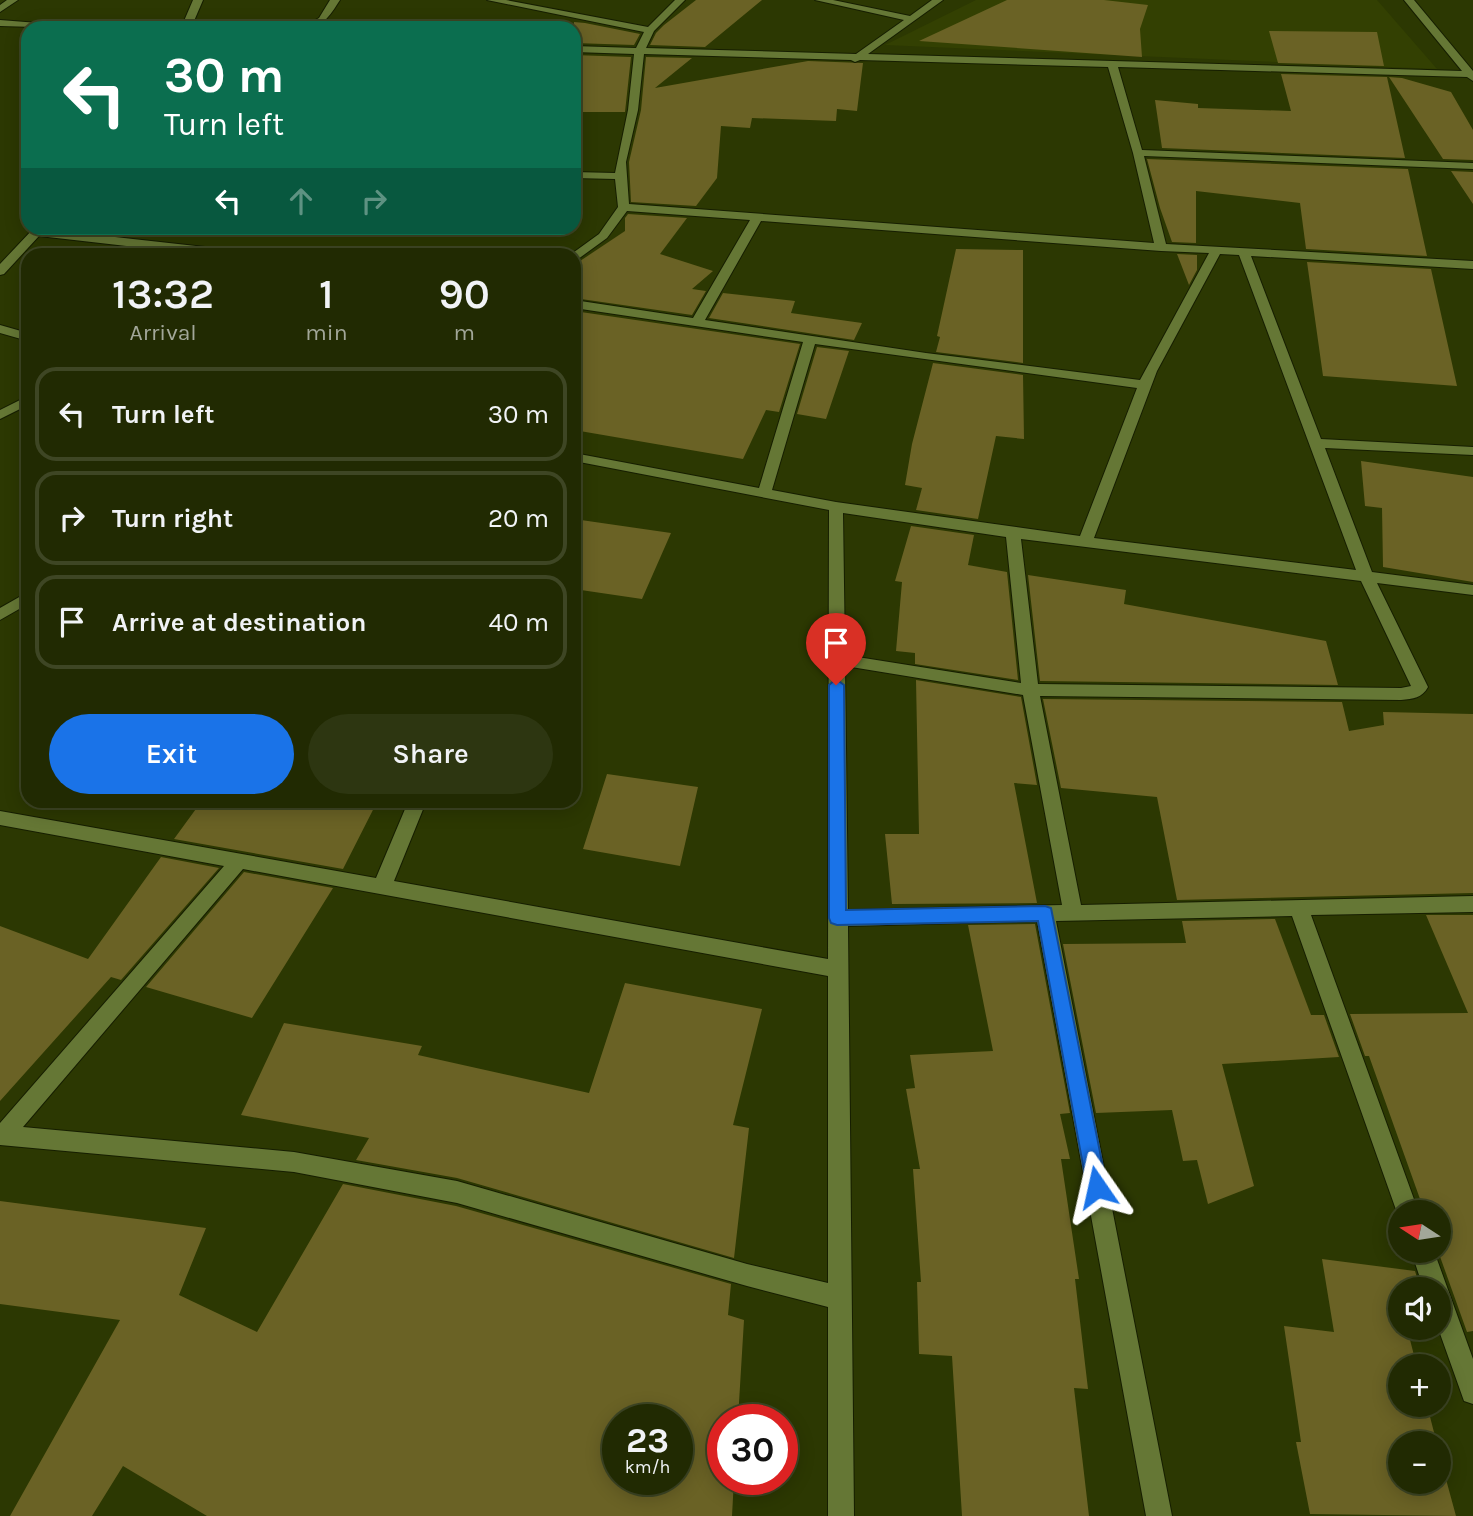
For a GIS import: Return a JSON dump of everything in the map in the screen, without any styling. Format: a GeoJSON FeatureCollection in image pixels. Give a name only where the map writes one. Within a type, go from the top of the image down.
{"type":"FeatureCollection","features":[{"type":"Feature","properties":{"kind":"street"},"geometry":{"type":"LineString","coordinates":[[0,9],[13,0]]}},
{"type":"Feature","properties":{"kind":"street"},"geometry":{"type":"LineString","coordinates":[[189,21],[198,0]]}},
{"type":"Feature","properties":{"kind":"street"},"geometry":{"type":"LineString","coordinates":[[320,21],[335,0]]}},
{"type":"Feature","properties":{"kind":"street"},"geometry":{"type":"LineString","coordinates":[[492,0],[650,30]]}},
{"type":"Feature","properties":{"kind":"street"},"geometry":{"type":"LineString","coordinates":[[581,253],[603,236],[624,207],[620,176],[633,110],[639,52],[650,30],[680,0]]}},
{"type":"Feature","properties":{"kind":"street"},"geometry":{"type":"LineString","coordinates":[[820,0],[911,19]]}},
{"type":"Feature","properties":{"kind":"street"},"geometry":{"type":"LineString","coordinates":[[855,58],[938,0]]}},
{"type":"Feature","properties":{"kind":"street"},"geometry":{"type":"LineString","coordinates":[[1409,0],[1472,75]]}},
{"type":"Feature","properties":{"kind":"street"},"geometry":{"type":"LineString","coordinates":[[0,23],[21,25]]}},
{"type":"Feature","properties":{"kind":"street"},"geometry":{"type":"LineString","coordinates":[[581,48],[1472,75]]}},
{"type":"Feature","properties":{"kind":"street"},"geometry":{"type":"LineString","coordinates":[[1112,65],[1138,153],[1161,247]]}},
{"type":"Feature","properties":{"kind":"street"},"geometry":{"type":"LineString","coordinates":[[1138,153],[1473,166]]}},
{"type":"Feature","properties":{"kind":"street"},"geometry":{"type":"LineString","coordinates":[[581,175],[620,176]]}},
{"type":"Feature","properties":{"kind":"street"},"geometry":{"type":"LineString","coordinates":[[624,207],[1216,251],[1472,267]]}},
{"type":"Feature","properties":{"kind":"street"},"geometry":{"type":"LineString","coordinates":[[696,323],[757,218]]}},
{"type":"Feature","properties":{"kind":"street"},"geometry":{"type":"LineString","coordinates":[[21,248],[33,235]]}},
{"type":"Feature","properties":{"kind":"street"},"geometry":{"type":"LineString","coordinates":[[79,235],[185,248]]}},
{"type":"Feature","properties":{"kind":"street"},"geometry":{"type":"LineString","coordinates":[[0,271],[21,248]]}},
{"type":"Feature","properties":{"kind":"street"},"geometry":{"type":"LineString","coordinates":[[1086,540],[1144,385],[1216,251]]}},
{"type":"Feature","properties":{"kind":"street"},"geometry":{"type":"LineString","coordinates":[[836,659],[1030,690],[1413,693],[1420,687],[1366,576],[1244,252]]}},
{"type":"Feature","properties":{"kind":"street"},"geometry":{"type":"LineString","coordinates":[[581,305],[810,340],[1144,385]]}},
{"type":"Feature","properties":{"kind":"street"},"geometry":{"type":"LineString","coordinates":[[764,494],[810,340]]}},
{"type":"Feature","properties":{"kind":"street"},"geometry":{"type":"LineString","coordinates":[[0,415],[21,404]]}},
{"type":"Feature","properties":{"kind":"street"},"geometry":{"type":"LineString","coordinates":[[1317,443],[1473,451]]}},
{"type":"Feature","properties":{"kind":"street"},"geometry":{"type":"LineString","coordinates":[[581,458],[836,507],[1013,533],[1473,590]]}},
{"type":"Feature","properties":{"kind":"street"},"geometry":{"type":"LineString","coordinates":[[836,507],[841,1516]]}},
{"type":"Feature","properties":{"kind":"street"},"geometry":{"type":"LineString","coordinates":[[1013,533],[1030,690],[1073,913]]}},
{"type":"Feature","properties":{"kind":"street"},"geometry":{"type":"LineString","coordinates":[[0,615],[21,602]]}},
{"type":"Feature","properties":{"kind":"street"},"geometry":{"type":"LineString","coordinates":[[382,887],[415,808]]}},
{"type":"Feature","properties":{"kind":"street"},"geometry":{"type":"LineString","coordinates":[[1,819],[838,969]]}},
{"type":"Feature","properties":{"kind":"street"},"geometry":{"type":"LineString","coordinates":[[1,1135],[239,861]]}},
{"type":"Feature","properties":{"kind":"street"},"geometry":{"type":"LineString","coordinates":[[837,918],[1473,904]]}},
{"type":"Feature","properties":{"kind":"street"},"geometry":{"type":"LineString","coordinates":[[1299,908],[1403,1200]]}},
{"type":"Feature","properties":{"kind":"street"},"geometry":{"type":"LineString","coordinates":[[1045,914],[1159,1516]]}},
{"type":"Feature","properties":{"kind":"street"},"geometry":{"type":"LineString","coordinates":[[1,1135],[294,1162],[457,1192],[747,1275],[841,1298]]}},
{"type":"Feature","properties":{"kind":"street"},"geometry":{"type":"LineString","coordinates":[[1451,1332],[1473,1392]]}},
{"type":"Feature","properties":{"kind":"shaded area"},"geometry":{"type":"Polygon","coordinates":[[[976,0],[1377,0],[1437,69],[885,45],[976,0]]]}},
{"type":"Feature","properties":{"kind":"building"},"geometry":{"type":"Polygon","coordinates":[[[696,0],[762,0],[705,47],[650,45],[664,25],[696,0]]]}},
{"type":"Feature","properties":{"kind":"building"},"geometry":{"type":"Polygon","coordinates":[[[1007,0],[1104,0],[1148,5],[1140,29],[1142,57],[919,41],[1007,0]]]}},
{"type":"Feature","properties":{"kind":"building"},"geometry":{"type":"Polygon","coordinates":[[[581,23],[640,34],[634,45],[581,43],[581,23]]]}},
{"type":"Feature","properties":{"kind":"building"},"geometry":{"type":"Polygon","coordinates":[[[1269,31],[1377,32],[1384,66],[1278,63],[1269,31]]]}},
{"type":"Feature","properties":{"kind":"building"},"geometry":{"type":"Polygon","coordinates":[[[581,55],[631,57],[625,112],[581,112],[581,55]]]}},
{"type":"Feature","properties":{"kind":"building"},"geometry":{"type":"Polygon","coordinates":[[[646,57],[692,58],[655,88],[808,61],[863,63],[857,111],[837,109],[836,121],[752,118],[750,128],[721,126],[717,178],[696,206],[631,202],[629,162],[641,110],[646,57]]]}},
{"type":"Feature","properties":{"kind":"building"},"geometry":{"type":"Polygon","coordinates":[[[1281,74],[1387,77],[1405,158],[1162,148],[1155,100],[1198,104],[1198,108],[1291,111],[1281,74]]]}},
{"type":"Feature","properties":{"kind":"building"},"geometry":{"type":"Polygon","coordinates":[[[1389,77],[1451,92],[1473,130],[1473,160],[1443,159],[1389,77]]]}},
{"type":"Feature","properties":{"kind":"building"},"geometry":{"type":"Polygon","coordinates":[[[1147,159],[1408,169],[1427,256],[1306,249],[1300,203],[1196,191],[1196,243],[1172,242],[1147,159]]]}},
{"type":"Feature","properties":{"kind":"building"},"geometry":{"type":"Polygon","coordinates":[[[1451,171],[1473,172],[1473,204],[1451,171]]]}},
{"type":"Feature","properties":{"kind":"building"},"geometry":{"type":"Polygon","coordinates":[[[628,214],[687,218],[660,254],[713,271],[692,289],[706,291],[692,315],[581,299],[581,260],[625,231],[625,218],[628,214]]]}},
{"type":"Feature","properties":{"kind":"building"},"geometry":{"type":"Polygon","coordinates":[[[956,249],[1023,250],[1023,363],[936,352],[956,249]]]}},
{"type":"Feature","properties":{"kind":"building"},"geometry":{"type":"Polygon","coordinates":[[[1177,254],[1197,255],[1197,270],[1189,285],[1177,254]]]}},
{"type":"Feature","properties":{"kind":"building"},"geometry":{"type":"Polygon","coordinates":[[[1307,262],[1431,269],[1457,386],[1323,376],[1307,262]]]}},
{"type":"Feature","properties":{"kind":"building"},"geometry":{"type":"Polygon","coordinates":[[[723,293],[795,301],[791,313],[862,323],[854,340],[709,318],[723,293]]]}},
{"type":"Feature","properties":{"kind":"building"},"geometry":{"type":"Polygon","coordinates":[[[581,312],[800,344],[779,412],[766,410],[743,459],[581,431],[581,312]]]}},
{"type":"Feature","properties":{"kind":"building"},"geometry":{"type":"Polygon","coordinates":[[[817,347],[849,351],[826,419],[797,414],[817,347]]]}},
{"type":"Feature","properties":{"kind":"building"},"geometry":{"type":"Polygon","coordinates":[[[933,363],[1023,375],[1024,439],[996,436],[978,519],[916,510],[922,488],[905,485],[912,444],[933,363]]]}},
{"type":"Feature","properties":{"kind":"building"},"geometry":{"type":"Polygon","coordinates":[[[1361,461],[1473,477],[1473,582],[1383,567],[1382,508],[1365,506],[1361,461]]]}},
{"type":"Feature","properties":{"kind":"building"},"geometry":{"type":"Polygon","coordinates":[[[581,520],[671,533],[642,599],[581,590],[581,520]]]}},
{"type":"Feature","properties":{"kind":"building"},"geometry":{"type":"Polygon","coordinates":[[[911,526],[974,535],[968,565],[1007,572],[1018,680],[915,664],[915,653],[896,651],[902,582],[895,581],[911,526]]]}},
{"type":"Feature","properties":{"kind":"building"},"geometry":{"type":"Polygon","coordinates":[[[1028,575],[1126,590],[1124,604],[1326,641],[1338,685],[1040,681],[1028,575]]]}},
{"type":"Feature","properties":{"kind":"building"},"geometry":{"type":"Polygon","coordinates":[[[916,680],[1021,697],[1037,785],[1014,783],[1037,903],[892,904],[885,834],[919,834],[916,680]]]}},
{"type":"Feature","properties":{"kind":"building"},"geometry":{"type":"Polygon","coordinates":[[[1043,699],[1342,702],[1349,731],[1384,725],[1383,712],[1473,714],[1473,893],[1177,900],[1157,797],[1061,788],[1043,699]]]}},
{"type":"Feature","properties":{"kind":"building"},"geometry":{"type":"Polygon","coordinates":[[[607,774],[698,787],[680,866],[583,849],[607,774]]]}},
{"type":"Feature","properties":{"kind":"building"},"geometry":{"type":"Polygon","coordinates":[[[197,808],[374,808],[343,869],[174,839],[197,808]]]}},
{"type":"Feature","properties":{"kind":"building"},"geometry":{"type":"Polygon","coordinates":[[[161,857],[219,868],[121,980],[111,977],[0,1101],[0,926],[88,959],[161,857]]]}},
{"type":"Feature","properties":{"kind":"building"},"geometry":{"type":"Polygon","coordinates":[[[244,872],[333,888],[252,1018],[146,987],[244,872]]]}},
{"type":"Feature","properties":{"kind":"building"},"geometry":{"type":"Polygon","coordinates":[[[1426,915],[1473,915],[1473,1331],[1467,1332],[1451,1287],[1451,1277],[1447,1277],[1443,1264],[1451,1264],[1451,1200],[1420,1200],[1369,1056],[1365,1056],[1350,1014],[1468,1013],[1426,915]]]}},
{"type":"Feature","properties":{"kind":"building"},"geometry":{"type":"Polygon","coordinates":[[[1275,919],[1311,1015],[1324,1015],[1339,1057],[1222,1064],[1254,1186],[1208,1204],[1197,1160],[1183,1161],[1172,1110],[1096,1113],[1063,944],[1186,943],[1182,921],[1275,919]]]}},
{"type":"Feature","properties":{"kind":"building"},"geometry":{"type":"Polygon","coordinates":[[[1035,924],[1070,1113],[1060,1114],[1070,1159],[1061,1159],[1079,1279],[1075,1279],[1088,1389],[1074,1388],[1089,1516],[962,1516],[952,1356],[919,1354],[917,1282],[921,1282],[913,1169],[920,1169],[906,1089],[915,1088],[910,1055],[993,1051],[968,925],[1035,924]]]}},
{"type":"Feature","properties":{"kind":"building"},"geometry":{"type":"Polygon","coordinates":[[[625,983],[762,1009],[733,1125],[749,1128],[734,1258],[457,1178],[356,1160],[369,1138],[241,1115],[284,1023],[422,1046],[418,1055],[589,1093],[625,983]]]}},
{"type":"Feature","properties":{"kind":"building"},"geometry":{"type":"Polygon","coordinates":[[[343,1184],[456,1206],[731,1284],[728,1315],[744,1320],[739,1404],[707,1404],[707,1495],[733,1495],[732,1516],[207,1516],[123,1466],[92,1516],[10,1516],[120,1320],[0,1304],[0,1201],[206,1228],[179,1295],[257,1332],[343,1184]]]}},
{"type":"Feature","properties":{"kind":"building"},"geometry":{"type":"Polygon","coordinates":[[[1322,1259],[1415,1271],[1417,1277],[1388,1277],[1388,1340],[1410,1340],[1414,1354],[1388,1354],[1388,1417],[1430,1417],[1434,1431],[1388,1431],[1388,1494],[1450,1494],[1456,1516],[1310,1514],[1296,1442],[1301,1442],[1284,1326],[1334,1332],[1322,1259]]]}},
{"type":"Feature","properties":{"kind":"route"},"geometry":{"type":"LineString","coordinates":[[836,685],[837,918],[1045,914],[1097,1187]]}}]}
